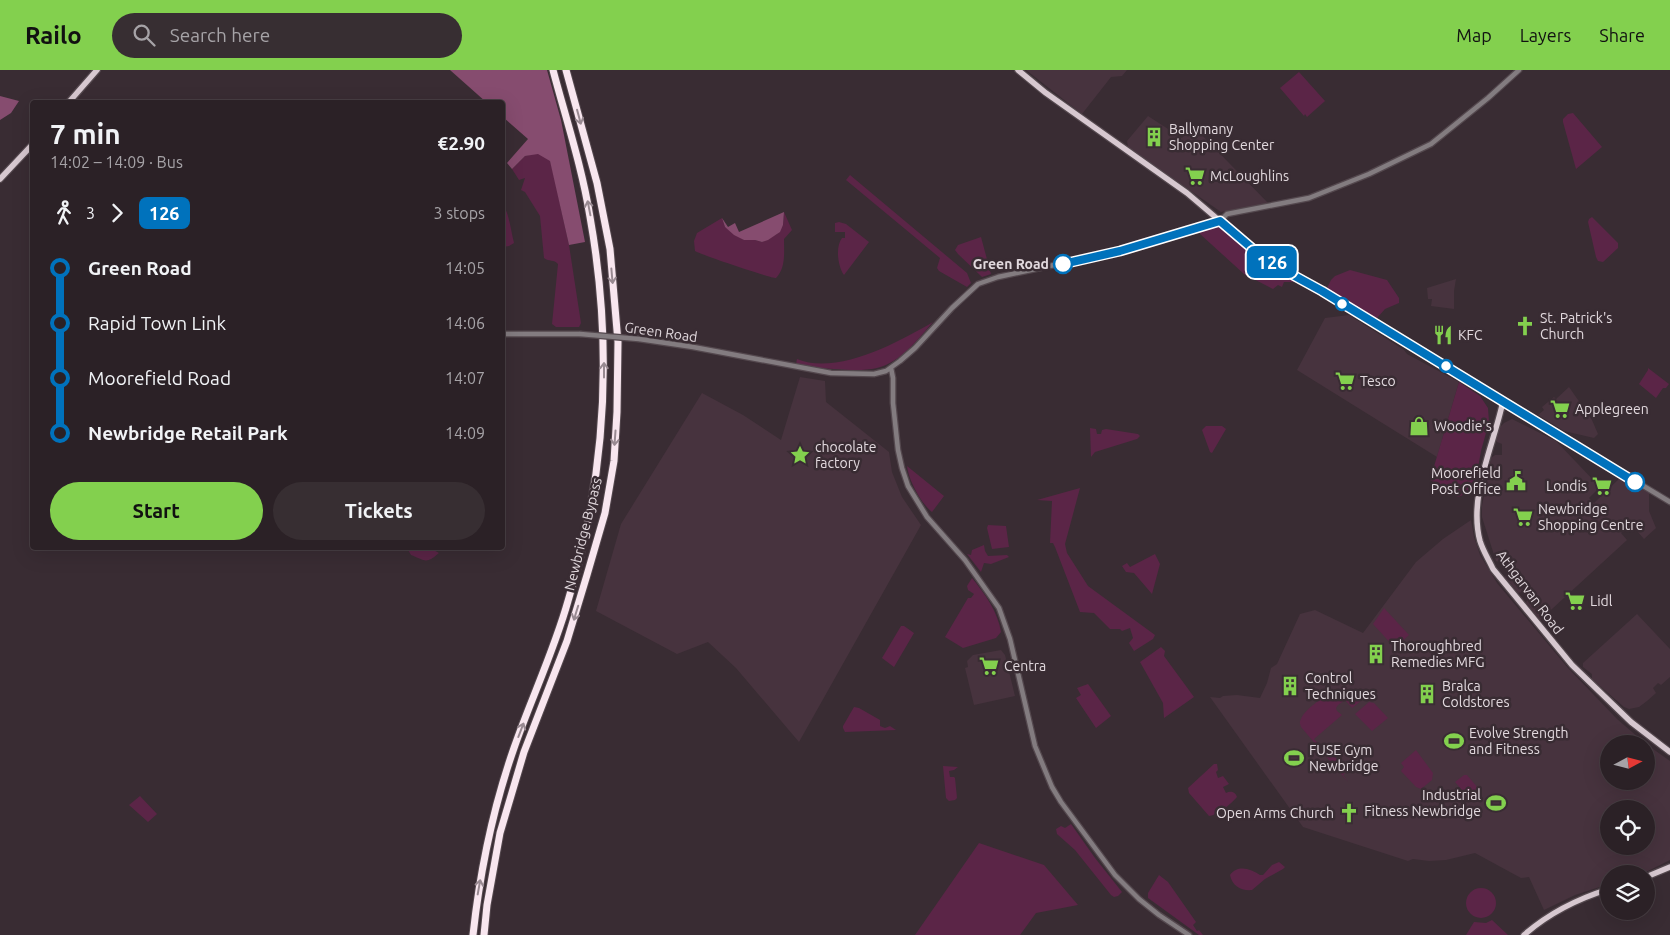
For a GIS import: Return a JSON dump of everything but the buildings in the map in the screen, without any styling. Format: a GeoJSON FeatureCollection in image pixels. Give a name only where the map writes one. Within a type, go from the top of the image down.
{"type":"FeatureCollection","features":[{"type":"Feature","properties":{"kind":"highway","name":"Newbridge Bypass"},"geometry":{"type":"LineString","coordinates":[[473,935],[482,867],[495,809],[514,748],[568,604],[588,527],[599,458],[604,377],[604,337],[596,250],[584,184],[553,70]]}},
{"type":"Feature","properties":{"kind":"highway","name":"Newbridge Bypass"},"geometry":{"type":"LineString","coordinates":[[484,935],[487,905],[500,833],[524,752],[567,640],[588,575],[605,513],[614,461],[618,342],[610,249],[597,183],[566,70]]}},
{"type":"Feature","properties":{"kind":"main road"},"geometry":{"type":"LineString","coordinates":[[71,100],[97,70]]}},
{"type":"Feature","properties":{"kind":"main road"},"geometry":{"type":"LineString","coordinates":[[1018,70],[1046,93],[1187,193],[1254,250],[1503,402]]}},
{"type":"Feature","properties":{"kind":"main road"},"geometry":{"type":"LineString","coordinates":[[0,179],[30,147]]}},
{"type":"Feature","properties":{"kind":"main road","name":"Athgarvan Road"},"geometry":{"type":"LineString","coordinates":[[1503,402],[1488,451],[1479,496],[1478,528],[1485,554],[1493,569],[1572,665],[1631,722],[1670,752]]}},
{"type":"Feature","properties":{"kind":"main road"},"geometry":{"type":"LineString","coordinates":[[1655,873],[1670,867]]}},
{"type":"Feature","properties":{"kind":"main road"},"geometry":{"type":"LineString","coordinates":[[1524,935],[1552,913],[1600,892]]}},
{"type":"Feature","properties":{"kind":"street","name":"Green Road"},"geometry":{"type":"LineString","coordinates":[[505,334],[580,334],[639,339],[693,347],[831,373],[874,374],[891,368],[915,348],[952,308],[978,284],[1120,251],[1220,221],[1227,214],[1309,198],[1369,174],[1431,144],[1519,70]]}},
{"type":"Feature","properties":{"kind":"street"},"geometry":{"type":"LineString","coordinates":[[891,368],[898,450],[908,486],[927,517],[965,560],[998,608],[1010,639],[1035,746],[1052,787],[1115,876],[1159,915],[1189,935]]}},
{"type":"Feature","properties":{"kind":"street"},"geometry":{"type":"LineString","coordinates":[[1503,402],[1670,502]]}},
{"type":"Feature","properties":{"kind":"shaded area"},"geometry":{"type":"Polygon","coordinates":[[[450,70],[547,70],[561,120],[585,242],[569,245],[550,161],[538,154],[525,156],[512,169],[507,163],[528,139],[505,119],[505,100],[484,100],[450,70]]]}},
{"type":"Feature","properties":{"kind":"shaded area"},"geometry":{"type":"Polygon","coordinates":[[[1026,70],[1127,70],[1122,76],[1111,77],[1082,114],[1026,70]]]}},
{"type":"Feature","properties":{"kind":"shaded area"},"geometry":{"type":"Polygon","coordinates":[[[1299,72],[1325,101],[1307,117],[1305,114],[1304,116],[1280,88],[1299,72]]]}},
{"type":"Feature","properties":{"kind":"shaded area"},"geometry":{"type":"Polygon","coordinates":[[[0,96],[19,101],[11,113],[0,120],[0,96]]]}},
{"type":"Feature","properties":{"kind":"shaded area"},"geometry":{"type":"Polygon","coordinates":[[[1573,113],[1602,147],[1576,169],[1563,122],[1563,119],[1568,114],[1573,113]]]}},
{"type":"Feature","properties":{"kind":"shaded area"},"geometry":{"type":"Polygon","coordinates":[[[1148,116],[1182,138],[1193,126],[1268,203],[1221,212],[1128,147],[1127,141],[1148,116]]]}},
{"type":"Feature","properties":{"kind":"shaded area"},"geometry":{"type":"Polygon","coordinates":[[[538,153],[550,160],[553,172],[569,245],[581,323],[579,327],[556,327],[552,324],[558,264],[544,258],[540,216],[525,192],[521,190],[525,178],[519,180],[512,169],[525,156],[538,153]]]}},
{"type":"Feature","properties":{"kind":"shaded area"},"geometry":{"type":"Polygon","coordinates":[[[850,175],[967,273],[971,283],[967,287],[939,271],[937,268],[940,258],[846,180],[850,175]]]}},
{"type":"Feature","properties":{"kind":"shaded area"},"geometry":{"type":"Polygon","coordinates":[[[505,209],[514,243],[505,247],[505,209]]]}},
{"type":"Feature","properties":{"kind":"shaded area"},"geometry":{"type":"Polygon","coordinates":[[[784,212],[792,230],[784,239],[783,265],[776,278],[735,266],[695,251],[694,241],[697,233],[722,218],[725,227],[744,240],[762,242],[777,234],[783,225],[784,212]]]}},
{"type":"Feature","properties":{"kind":"shaded area"},"geometry":{"type":"Polygon","coordinates":[[[784,212],[783,225],[780,232],[762,242],[744,240],[734,235],[725,227],[722,218],[728,227],[735,223],[739,232],[784,212]]]}},
{"type":"Feature","properties":{"kind":"shaded area"},"geometry":{"type":"Polygon","coordinates":[[[1592,217],[1618,243],[1618,248],[1603,262],[1598,261],[1596,257],[1588,222],[1592,217]]]}},
{"type":"Feature","properties":{"kind":"shaded area"},"geometry":{"type":"Polygon","coordinates":[[[835,223],[846,224],[869,242],[844,275],[839,262],[838,252],[842,238],[845,238],[845,232],[835,232],[835,223]]]}},
{"type":"Feature","properties":{"kind":"shaded area"},"geometry":{"type":"Polygon","coordinates":[[[1219,227],[1251,253],[1295,282],[1284,282],[1282,287],[1278,285],[1273,289],[1244,274],[1200,234],[1200,232],[1219,227]]]}},
{"type":"Feature","properties":{"kind":"shaded area"},"geometry":{"type":"Polygon","coordinates":[[[981,237],[991,274],[982,277],[955,250],[958,245],[981,237]]]}},
{"type":"Feature","properties":{"kind":"shaded area"},"geometry":{"type":"Polygon","coordinates":[[[1350,270],[1387,280],[1399,298],[1399,303],[1385,309],[1377,318],[1371,317],[1348,302],[1349,300],[1341,298],[1328,290],[1327,288],[1331,280],[1335,276],[1350,270]]]}},
{"type":"Feature","properties":{"kind":"shaded area"},"geometry":{"type":"Polygon","coordinates":[[[1456,279],[1454,309],[1431,306],[1432,299],[1428,299],[1427,288],[1456,279]]]}},
{"type":"Feature","properties":{"kind":"shaded area"},"geometry":{"type":"Polygon","coordinates":[[[1349,315],[1404,350],[1407,354],[1459,382],[1437,457],[1297,370],[1325,318],[1349,315]]]}},
{"type":"Feature","properties":{"kind":"shaded area"},"geometry":{"type":"Polygon","coordinates":[[[933,322],[901,356],[877,368],[845,370],[796,364],[797,359],[813,363],[848,360],[903,339],[933,322]]]}},
{"type":"Feature","properties":{"kind":"shaded area"},"geometry":{"type":"Polygon","coordinates":[[[1648,368],[1669,384],[1666,388],[1663,388],[1656,398],[1639,384],[1648,368]]]}},
{"type":"Feature","properties":{"kind":"shaded area"},"geometry":{"type":"Polygon","coordinates":[[[800,377],[825,381],[826,402],[889,452],[892,472],[902,497],[921,525],[799,742],[736,668],[708,642],[677,654],[596,611],[621,524],[702,393],[743,415],[781,440],[800,377]]]}},
{"type":"Feature","properties":{"kind":"shaded area"},"geometry":{"type":"Polygon","coordinates":[[[1459,382],[1480,396],[1488,408],[1489,422],[1481,451],[1473,495],[1458,497],[1430,480],[1459,382]]]}},
{"type":"Feature","properties":{"kind":"shaded area"},"geometry":{"type":"Polygon","coordinates":[[[1569,387],[1592,420],[1598,434],[1594,438],[1564,431],[1538,415],[1544,410],[1542,407],[1554,397],[1556,399],[1569,387]]]}},
{"type":"Feature","properties":{"kind":"shaded area"},"geometry":{"type":"Polygon","coordinates":[[[1512,419],[1556,441],[1598,485],[1597,490],[1589,498],[1594,503],[1621,477],[1649,493],[1649,511],[1656,528],[1644,539],[1631,524],[1621,533],[1627,540],[1540,620],[1526,603],[1529,595],[1525,591],[1518,593],[1505,577],[1508,572],[1496,561],[1482,517],[1482,506],[1491,458],[1495,455],[1502,455],[1502,444],[1496,440],[1499,428],[1512,419]]]}},
{"type":"Feature","properties":{"kind":"shaded area"},"geometry":{"type":"Polygon","coordinates":[[[1206,426],[1222,426],[1226,429],[1212,453],[1202,430],[1206,426]]]}},
{"type":"Feature","properties":{"kind":"shaded area"},"geometry":{"type":"Polygon","coordinates":[[[1090,428],[1096,429],[1097,434],[1101,434],[1102,430],[1106,429],[1138,434],[1140,436],[1137,439],[1095,452],[1091,457],[1090,428]]]}},
{"type":"Feature","properties":{"kind":"shaded area"},"geometry":{"type":"Polygon","coordinates":[[[907,466],[944,496],[932,512],[916,491],[907,466]]]}},
{"type":"Feature","properties":{"kind":"shaded area"},"geometry":{"type":"Polygon","coordinates":[[[1080,488],[1065,544],[1067,553],[1088,586],[1155,635],[1153,639],[1134,651],[1129,643],[1133,638],[1130,628],[1122,631],[1120,629],[1110,629],[1094,613],[1080,612],[1055,547],[1053,543],[1050,543],[1052,501],[1037,500],[1080,488]]]}},
{"type":"Feature","properties":{"kind":"shaded area"},"geometry":{"type":"Polygon","coordinates":[[[1471,520],[1480,555],[1497,583],[1568,668],[1617,719],[1636,735],[1600,735],[1600,790],[1655,790],[1655,750],[1670,761],[1670,860],[1655,868],[1655,865],[1600,865],[1600,887],[1575,895],[1544,910],[1529,877],[1521,878],[1475,853],[1446,860],[1429,861],[1413,859],[1408,861],[1303,827],[1210,697],[1220,698],[1237,695],[1260,698],[1271,668],[1277,664],[1300,614],[1315,610],[1363,633],[1416,562],[1443,539],[1471,520]]]}},
{"type":"Feature","properties":{"kind":"shaded area"},"geometry":{"type":"Polygon","coordinates":[[[988,525],[1006,526],[1009,547],[992,549],[988,525]]]}},
{"type":"Feature","properties":{"kind":"shaded area"},"geometry":{"type":"Polygon","coordinates":[[[984,545],[988,556],[1007,555],[1009,557],[991,564],[984,563],[981,572],[967,554],[971,555],[972,550],[984,545]]]}},
{"type":"Feature","properties":{"kind":"shaded area"},"geometry":{"type":"Polygon","coordinates":[[[408,550],[434,550],[439,553],[428,560],[411,555],[408,550]]]}},
{"type":"Feature","properties":{"kind":"shaded area"},"geometry":{"type":"Polygon","coordinates":[[[1155,554],[1160,564],[1152,594],[1134,573],[1126,572],[1122,566],[1127,563],[1130,567],[1155,554]]]}},
{"type":"Feature","properties":{"kind":"shaded area"},"geometry":{"type":"Polygon","coordinates":[[[972,578],[994,610],[1001,632],[996,638],[963,648],[945,637],[968,598],[971,598],[974,594],[968,590],[967,586],[972,578]]]}},
{"type":"Feature","properties":{"kind":"shaded area"},"geometry":{"type":"Polygon","coordinates":[[[1384,608],[1409,635],[1395,648],[1373,624],[1384,608]]]}},
{"type":"Feature","properties":{"kind":"shaded area"},"geometry":{"type":"Polygon","coordinates":[[[1637,614],[1670,649],[1670,677],[1661,685],[1658,683],[1653,688],[1656,693],[1647,701],[1639,707],[1629,709],[1624,707],[1592,679],[1592,674],[1583,667],[1583,663],[1637,614]]]}},
{"type":"Feature","properties":{"kind":"shaded area"},"geometry":{"type":"Polygon","coordinates":[[[901,626],[914,633],[894,667],[882,658],[901,626]]]}},
{"type":"Feature","properties":{"kind":"shaded area"},"geometry":{"type":"Polygon","coordinates":[[[1161,647],[1165,651],[1164,656],[1194,697],[1164,718],[1163,703],[1140,662],[1161,647]]]}},
{"type":"Feature","properties":{"kind":"shaded area"},"geometry":{"type":"Polygon","coordinates":[[[1001,650],[1005,655],[1015,696],[974,705],[965,668],[968,667],[967,661],[973,655],[1001,650]]]}},
{"type":"Feature","properties":{"kind":"shaded area"},"geometry":{"type":"Polygon","coordinates":[[[1088,684],[1111,716],[1096,728],[1076,698],[1081,695],[1077,688],[1088,684]]]}},
{"type":"Feature","properties":{"kind":"shaded area"},"geometry":{"type":"Polygon","coordinates":[[[1343,688],[1359,691],[1367,696],[1352,708],[1345,700],[1338,705],[1337,711],[1342,715],[1314,739],[1331,758],[1334,756],[1348,770],[1343,775],[1348,782],[1301,727],[1300,723],[1300,720],[1308,710],[1319,700],[1343,688]]]}},
{"type":"Feature","properties":{"kind":"shaded area"},"geometry":{"type":"Polygon","coordinates":[[[1369,702],[1374,703],[1388,718],[1372,731],[1355,714],[1369,702]]]}},
{"type":"Feature","properties":{"kind":"shaded area"},"geometry":{"type":"Polygon","coordinates":[[[854,707],[880,720],[880,726],[885,728],[890,726],[896,730],[845,732],[843,726],[854,707]]]}},
{"type":"Feature","properties":{"kind":"shaded area"},"geometry":{"type":"Polygon","coordinates":[[[1416,750],[1433,773],[1432,780],[1421,789],[1416,787],[1401,771],[1404,767],[1401,763],[1416,750]]]}},
{"type":"Feature","properties":{"kind":"shaded area"},"geometry":{"type":"Polygon","coordinates":[[[1214,764],[1217,764],[1218,770],[1216,772],[1218,778],[1223,776],[1229,784],[1223,787],[1226,793],[1232,792],[1237,797],[1228,806],[1209,816],[1189,793],[1188,788],[1214,764]]]}},
{"type":"Feature","properties":{"kind":"shaded area"},"geometry":{"type":"Polygon","coordinates":[[[943,766],[958,767],[949,771],[950,777],[955,778],[957,798],[955,800],[949,801],[946,798],[943,766]]]}},
{"type":"Feature","properties":{"kind":"shaded area"},"geometry":{"type":"Polygon","coordinates":[[[1464,775],[1467,775],[1478,788],[1468,797],[1455,782],[1464,775]]]}},
{"type":"Feature","properties":{"kind":"shaded area"},"geometry":{"type":"Polygon","coordinates":[[[140,796],[157,814],[148,822],[129,805],[140,796]]]}},
{"type":"Feature","properties":{"kind":"shaded area"},"geometry":{"type":"Polygon","coordinates":[[[1071,824],[1122,892],[1118,896],[1114,897],[1111,895],[1075,850],[1057,834],[1056,829],[1061,826],[1065,828],[1071,824]]]}},
{"type":"Feature","properties":{"kind":"shaded area"},"geometry":{"type":"Polygon","coordinates":[[[979,843],[1044,865],[1078,905],[1036,913],[1020,935],[915,935],[979,843]]]}},
{"type":"Feature","properties":{"kind":"shaded area"},"geometry":{"type":"Polygon","coordinates":[[[1279,862],[1285,867],[1265,879],[1252,890],[1244,890],[1238,887],[1231,879],[1230,875],[1233,872],[1241,869],[1249,869],[1263,875],[1272,865],[1279,862]]]}},
{"type":"Feature","properties":{"kind":"shaded area"},"geometry":{"type":"Polygon","coordinates":[[[1159,875],[1168,882],[1196,922],[1193,925],[1203,935],[1199,935],[1148,898],[1148,893],[1159,875]]]}},
{"type":"Feature","properties":{"kind":"shaded area"},"geometry":{"type":"Polygon","coordinates":[[[1481,888],[1492,892],[1496,903],[1492,914],[1481,918],[1470,914],[1466,903],[1470,892],[1481,888]]]}},
{"type":"Feature","properties":{"kind":"shaded area"},"geometry":{"type":"Polygon","coordinates":[[[1492,920],[1508,935],[1466,935],[1474,922],[1486,923],[1492,920]]]}},
{"type":"Feature","properties":{"kind":"bus line","name":"126"},"geometry":{"type":"LineString","coordinates":[[1063,264],[1120,251],[1220,221],[1254,250],[1291,274],[1635,482]]}},
{"type":"Feature","properties":{"kind":"place","name":"Ballymany Shopping Center"},"geometry":{"type":"Point","coordinates":[1154,137]}},
{"type":"Feature","properties":{"kind":"place","name":"McLoughlins"},"geometry":{"type":"Point","coordinates":[1195,176]}},
{"type":"Feature","properties":{"kind":"place","name":"Green Road"},"geometry":{"type":"Point","coordinates":[1063,264]}},
{"type":"Feature","properties":{"kind":"place","name":"St. Patrick's Church"},"geometry":{"type":"Point","coordinates":[1525,326]}},
{"type":"Feature","properties":{"kind":"place","name":"KFC"},"geometry":{"type":"Point","coordinates":[1443,335]}},
{"type":"Feature","properties":{"kind":"place","name":"Tesco"},"geometry":{"type":"Point","coordinates":[1345,381]}},
{"type":"Feature","properties":{"kind":"place","name":"Applegreen"},"geometry":{"type":"Point","coordinates":[1560,409]}},
{"type":"Feature","properties":{"kind":"place","name":"Woodie's"},"geometry":{"type":"Point","coordinates":[1419,426]}},
{"type":"Feature","properties":{"kind":"place","name":"chocolate factory"},"geometry":{"type":"Point","coordinates":[800,455]}},
{"type":"Feature","properties":{"kind":"place","name":"Moorefield Post Office"},"geometry":{"type":"Point","coordinates":[1516,481]}},
{"type":"Feature","properties":{"kind":"place","name":"Londis"},"geometry":{"type":"Point","coordinates":[1602,486]}},
{"type":"Feature","properties":{"kind":"place","name":"Newbridge Shopping Centre"},"geometry":{"type":"Point","coordinates":[1523,517]}},
{"type":"Feature","properties":{"kind":"place","name":"Lidl"},"geometry":{"type":"Point","coordinates":[1575,601]}},
{"type":"Feature","properties":{"kind":"place","name":"Thoroughbred Remedies MFG"},"geometry":{"type":"Point","coordinates":[1376,654]}},
{"type":"Feature","properties":{"kind":"place","name":"Centra"},"geometry":{"type":"Point","coordinates":[989,666]}},
{"type":"Feature","properties":{"kind":"place","name":"Control Techniques"},"geometry":{"type":"Point","coordinates":[1290,686]}},
{"type":"Feature","properties":{"kind":"place","name":"Bralca Coldstores"},"geometry":{"type":"Point","coordinates":[1427,694]}},
{"type":"Feature","properties":{"kind":"place","name":"Evolve Strength and Fitness"},"geometry":{"type":"Point","coordinates":[1454,741]}},
{"type":"Feature","properties":{"kind":"place","name":"FUSE Gym Newbridge"},"geometry":{"type":"Point","coordinates":[1294,758]}},
{"type":"Feature","properties":{"kind":"place","name":"Industrial Fitness Newbridge"},"geometry":{"type":"Point","coordinates":[1496,803]}},
{"type":"Feature","properties":{"kind":"place","name":"Open Arms Church"},"geometry":{"type":"Point","coordinates":[1349,813]}}]}
